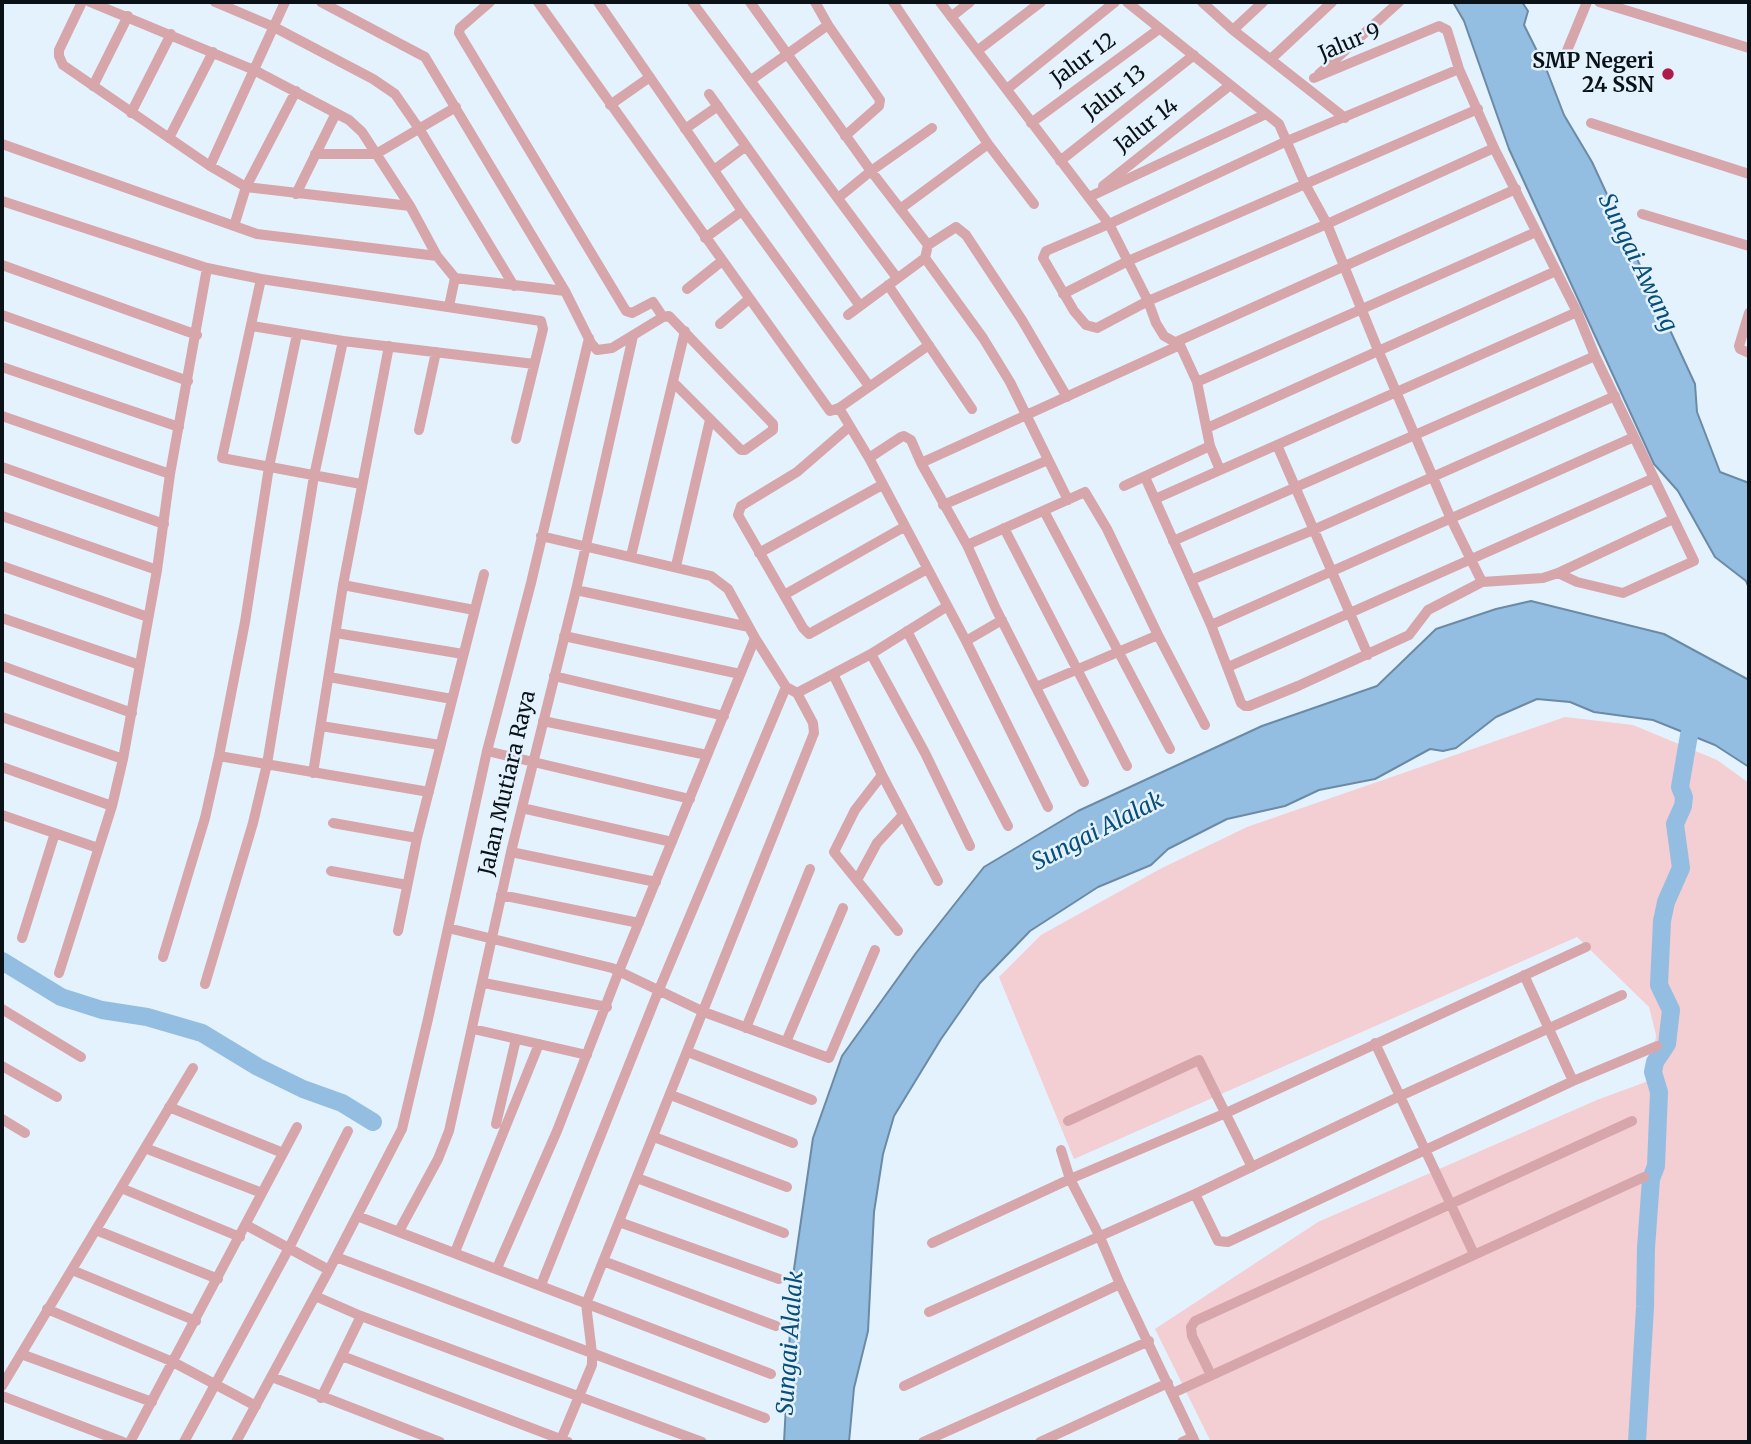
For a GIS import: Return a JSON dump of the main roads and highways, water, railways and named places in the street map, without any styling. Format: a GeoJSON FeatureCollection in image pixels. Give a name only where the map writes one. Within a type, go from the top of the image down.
{"type":"FeatureCollection","features":[{"type":"Feature","properties":{"kind":"water","name":"Sungai Awang"},"geometry":{"type":"Polygon","coordinates":[[[1453,2],[1522,2],[1528,11],[1524,25],[1547,71],[1564,115],[1592,162],[1695,384],[1697,412],[1720,472],[1749,483],[1749,588],[1746,581],[1715,557],[1678,491],[1654,464],[1509,149],[1464,21],[1453,2]]]}},
{"type":"Feature","properties":{"kind":"water","name":"Sungai Alalak"},"geometry":{"type":"Polygon","coordinates":[[[1531,601],[1664,634],[1749,680],[1749,767],[1715,745],[1653,720],[1594,712],[1570,702],[1537,699],[1496,717],[1456,748],[1443,751],[1430,749],[1375,779],[1319,790],[1285,806],[1227,819],[1168,849],[1151,865],[1098,887],[1030,931],[980,983],[941,1039],[894,1116],[883,1154],[874,1212],[868,1331],[854,1388],[849,1442],[784,1442],[793,1276],[813,1138],[842,1056],[916,953],[984,867],[1078,811],[1262,726],[1377,686],[1436,629],[1496,609],[1531,601]]]}},
{"type":"Feature","properties":{"kind":"waterway"},"geometry":{"type":"LineString","coordinates":[[1637,1442],[1646,1248],[1651,1179],[1656,1166],[1659,1092],[1653,1072],[1655,1062],[1667,1044],[1671,1010],[1659,985],[1662,921],[1666,902],[1681,868],[1675,824],[1683,806],[1684,797],[1680,787],[1689,735],[1698,712]]}},
{"type":"Feature","properties":{"kind":"waterway"},"geometry":{"type":"LineString","coordinates":[[2,961],[61,997],[102,1010],[147,1017],[202,1033],[258,1067],[303,1089],[342,1103],[373,1122]]}},
{"type":"Feature","properties":{"kind":"place","name":"SMP Negeri 24 SSN"},"geometry":{"type":"Point","coordinates":[1668,74]}}]}
